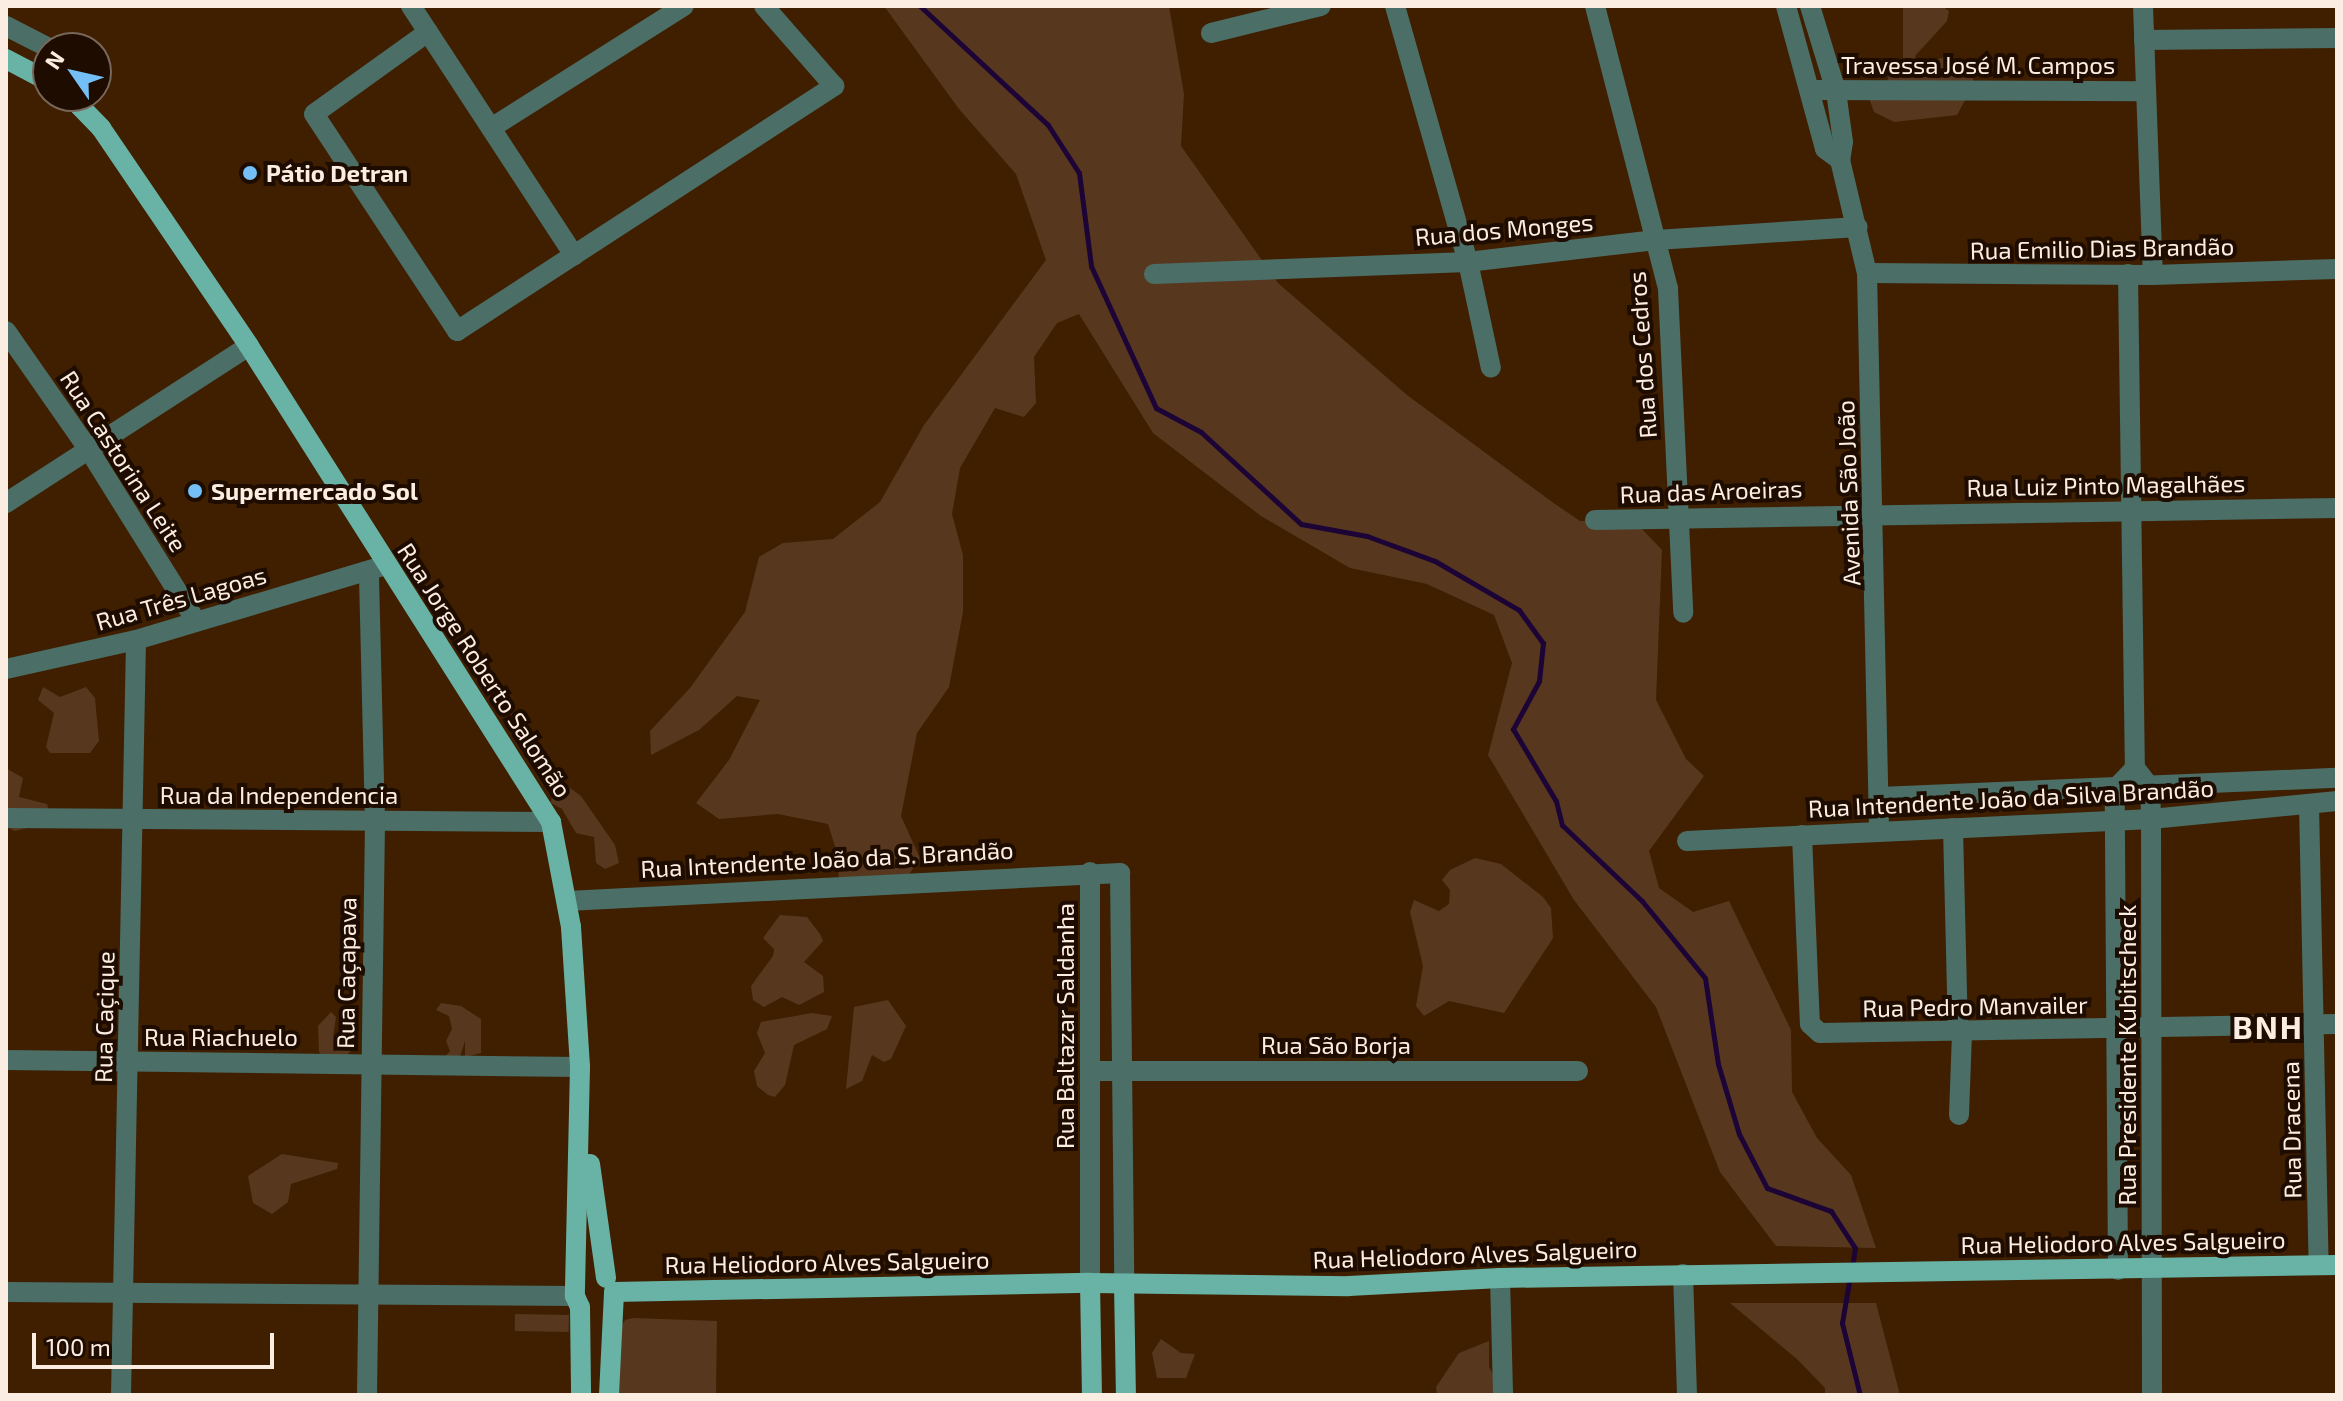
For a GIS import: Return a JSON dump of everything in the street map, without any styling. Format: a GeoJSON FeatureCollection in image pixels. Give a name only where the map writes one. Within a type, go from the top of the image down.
{"type":"FeatureCollection","features":[{"type":"Feature","properties":{"kind":"main road"},"geometry":{"type":"LineString","coordinates":[[6,59],[32,73]]}},
{"type":"Feature","properties":{"kind":"main road","name":"Rua Jorge Roberto Salomão"},"geometry":{"type":"LineString","coordinates":[[86,112],[101,128],[249,346],[378,568],[551,822],[567,901],[580,1067],[582,1124],[578,1295],[581,1395]]}},
{"type":"Feature","properties":{"kind":"main road","name":"Rua Jorge Roberto Salomão"},"geometry":{"type":"LineString","coordinates":[[582,1124],[611,1291],[609,1395]]}},
{"type":"Feature","properties":{"kind":"main road","name":"Rua Heliodoro Alves Salgueiro"},"geometry":{"type":"LineString","coordinates":[[611,1291],[1090,1283],[1349,1286],[1500,1278],[2118,1270],[2328,1264]]}},
{"type":"Feature","properties":{"kind":"main road"},"geometry":{"type":"LineString","coordinates":[[590,1275],[611,1291],[593,1314],[578,1295],[590,1275]]}},
{"type":"Feature","properties":{"kind":"main road","name":"Rua Baltazar Saldanha"},"geometry":{"type":"LineString","coordinates":[[1090,1283],[1092,1395]]}},
{"type":"Feature","properties":{"kind":"main road","name":"Rua Baltazar Saldanha"},"geometry":{"type":"LineString","coordinates":[[1124,1284],[1126,1395]]}},
{"type":"Feature","properties":{"kind":"street"},"geometry":{"type":"LineString","coordinates":[[411,6],[574,255]]}},
{"type":"Feature","properties":{"kind":"street"},"geometry":{"type":"LineString","coordinates":[[491,128],[684,6]]}},
{"type":"Feature","properties":{"kind":"street"},"geometry":{"type":"LineString","coordinates":[[428,32],[314,114],[457,331],[834,86],[764,6]]}},
{"type":"Feature","properties":{"kind":"street"},"geometry":{"type":"LineString","coordinates":[[1211,33],[1321,6]]}},
{"type":"Feature","properties":{"kind":"street"},"geometry":{"type":"LineString","coordinates":[[1395,6],[1468,262],[1491,368]]}},
{"type":"Feature","properties":{"kind":"street","name":"Rua dos Cedros"},"geometry":{"type":"LineString","coordinates":[[1595,6],[1668,289],[1683,613]]}},
{"type":"Feature","properties":{"kind":"street","name":"Avenida São João"},"geometry":{"type":"LineString","coordinates":[[1786,6],[1825,149],[1840,160]]}},
{"type":"Feature","properties":{"kind":"street","name":"Avenida São João"},"geometry":{"type":"LineString","coordinates":[[1810,6],[1836,91],[1843,142],[1840,160],[1867,273],[1876,512],[1879,828]]}},
{"type":"Feature","properties":{"kind":"street"},"geometry":{"type":"LineString","coordinates":[[2143,6],[2153,275]]}},
{"type":"Feature","properties":{"kind":"street"},"geometry":{"type":"LineString","coordinates":[[6,26],[32,39]]}},
{"type":"Feature","properties":{"kind":"street"},"geometry":{"type":"LineString","coordinates":[[2144,40],[2337,38]]}},
{"type":"Feature","properties":{"kind":"street","name":"Travessa José M. Campos"},"geometry":{"type":"LineString","coordinates":[[1811,90],[2144,91]]}},
{"type":"Feature","properties":{"kind":"street","name":"Rua dos Monges"},"geometry":{"type":"LineString","coordinates":[[1154,274],[1468,262],[1656,240],[1858,227]]}},
{"type":"Feature","properties":{"kind":"street","name":"Rua Emilio Dias Brandão"},"geometry":{"type":"LineString","coordinates":[[1867,273],[2153,275],[2337,269]]}},
{"type":"Feature","properties":{"kind":"street"},"geometry":{"type":"LineString","coordinates":[[2128,274],[2135,768],[2150,787]]}},
{"type":"Feature","properties":{"kind":"street","name":"Rua Castorina Leite"},"geometry":{"type":"LineString","coordinates":[[6,331],[89,450],[196,621]]}},
{"type":"Feature","properties":{"kind":"street"},"geometry":{"type":"LineString","coordinates":[[6,503],[249,346]]}},
{"type":"Feature","properties":{"kind":"street","name":"Rua Luiz Pinto Magalhães"},"geometry":{"type":"LineString","coordinates":[[1876,512],[2337,508]]}},
{"type":"Feature","properties":{"kind":"street","name":"Rua das Aroeiras"},"geometry":{"type":"LineString","coordinates":[[1595,520],[1876,512]]}},
{"type":"Feature","properties":{"kind":"street","name":"Rua Três Lagoas"},"geometry":{"type":"LineString","coordinates":[[6,669],[136,640],[378,568]]}},
{"type":"Feature","properties":{"kind":"street","name":"Rua Caçapava"},"geometry":{"type":"LineString","coordinates":[[367,1395],[378,568]]}},
{"type":"Feature","properties":{"kind":"street","name":"Rua Caçique"},"geometry":{"type":"LineString","coordinates":[[121,1395],[136,640]]}},
{"type":"Feature","properties":{"kind":"street"},"geometry":{"type":"LineString","coordinates":[[2115,789],[2135,768]]}},
{"type":"Feature","properties":{"kind":"street","name":"Rua Intendente João da Silva Brandão"},"geometry":{"type":"LineString","coordinates":[[1879,797],[2337,778]]}},
{"type":"Feature","properties":{"kind":"street","name":"Rua Presidente Kubitscheck"},"geometry":{"type":"LineString","coordinates":[[2150,787],[2155,1030],[2152,1395]]}},
{"type":"Feature","properties":{"kind":"street","name":"Rua Presidente Kubitscheck"},"geometry":{"type":"LineString","coordinates":[[2115,789],[2119,1030],[2118,1270]]}},
{"type":"Feature","properties":{"kind":"street","name":"Rua Intendente João da Silva Brandão"},"geometry":{"type":"LineString","coordinates":[[1687,841],[1879,828],[1953,828],[2151,819],[2337,801]]}},
{"type":"Feature","properties":{"kind":"street","name":"Rua Dracena"},"geometry":{"type":"LineString","coordinates":[[2309,804],[2328,1264]]}},
{"type":"Feature","properties":{"kind":"street","name":"Rua da Independencia"},"geometry":{"type":"LineString","coordinates":[[6,818],[551,822]]}},
{"type":"Feature","properties":{"kind":"street"},"geometry":{"type":"LineString","coordinates":[[1953,828],[1960,1032],[1959,1115]]}},
{"type":"Feature","properties":{"kind":"street","name":"Rua Pedro Manvailer"},"geometry":{"type":"LineString","coordinates":[[1802,835],[1810,1024],[1825,1034],[2155,1030],[2337,1024]]}},
{"type":"Feature","properties":{"kind":"street","name":"Rua Intendente João da S. Brandão"},"geometry":{"type":"LineString","coordinates":[[567,901],[1090,872]]}},
{"type":"Feature","properties":{"kind":"street","name":"Rua Baltazar Saldanha"},"geometry":{"type":"LineString","coordinates":[[1090,1283],[1093,1071],[1090,872],[1120,873],[1124,1284]]}},
{"type":"Feature","properties":{"kind":"street","name":"Rua Riachuelo"},"geometry":{"type":"LineString","coordinates":[[6,1060],[580,1067]]}},
{"type":"Feature","properties":{"kind":"street","name":"Rua São Borja"},"geometry":{"type":"LineString","coordinates":[[1093,1071],[1578,1071]]}},
{"type":"Feature","properties":{"kind":"street"},"geometry":{"type":"LineString","coordinates":[[1683,1274],[1687,1395]]}},
{"type":"Feature","properties":{"kind":"street"},"geometry":{"type":"LineString","coordinates":[[1500,1278],[1503,1395]]}},
{"type":"Feature","properties":{"kind":"street"},"geometry":{"type":"LineString","coordinates":[[6,1292],[578,1295]]}},
{"type":"Feature","properties":{"kind":"shaded area"},"geometry":{"type":"Polygon","coordinates":[[[884,6],[1169,6],[1184,94],[1181,146],[1278,283],[1407,395],[1555,504],[1580,521],[1619,520],[1642,529],[1662,550],[1656,700],[1686,759],[1704,776],[1649,851],[1659,888],[1693,912],[1729,901],[1791,1030],[1792,1092],[1817,1138],[1851,1175],[1876,1248],[1776,1246],[1720,1172],[1656,1007],[1574,900],[1488,755],[1512,663],[1494,615],[1427,584],[1350,568],[1261,516],[1153,433],[1079,314],[1057,323],[1034,357],[1036,403],[1024,417],[995,408],[960,468],[952,514],[963,555],[963,612],[949,687],[917,733],[901,816],[920,858],[906,879],[839,890],[838,856],[828,824],[778,814],[719,819],[696,803],[729,760],[760,700],[737,696],[699,730],[651,755],[650,731],[690,688],[745,612],[759,557],[783,543],[833,539],[880,502],[924,425],[1046,260],[1016,174],[959,109],[884,6]]]}},
{"type":"Feature","properties":{"kind":"shaded area"},"geometry":{"type":"Polygon","coordinates":[[[1903,6],[1942,6],[1949,11],[1947,21],[1915,56],[1918,63],[1947,57],[1971,70],[1974,84],[1957,115],[1894,122],[1874,112],[1869,98],[1887,84],[1890,68],[1903,58],[1903,6]]]}},
{"type":"Feature","properties":{"kind":"shaded area"},"geometry":{"type":"Polygon","coordinates":[[[43,687],[60,697],[86,687],[95,698],[99,741],[90,753],[50,753],[46,747],[54,713],[38,700],[43,687]]]}},
{"type":"Feature","properties":{"kind":"shaded area"},"geometry":{"type":"Polygon","coordinates":[[[6,768],[23,778],[19,797],[47,804],[49,811],[35,826],[15,831],[6,827],[6,768]]]}},
{"type":"Feature","properties":{"kind":"shaded area"},"geometry":{"type":"Polygon","coordinates":[[[562,782],[581,796],[615,845],[619,863],[605,869],[596,863],[594,837],[576,833],[562,809],[551,803],[553,786],[562,782]]]}},
{"type":"Feature","properties":{"kind":"shaded area"},"geometry":{"type":"Polygon","coordinates":[[[1475,858],[1501,864],[1543,897],[1551,908],[1553,938],[1504,1013],[1449,1001],[1424,1016],[1416,1006],[1423,966],[1410,912],[1414,900],[1439,911],[1449,904],[1450,890],[1442,880],[1450,870],[1475,858]]]}},
{"type":"Feature","properties":{"kind":"shaded area"},"geometry":{"type":"Polygon","coordinates":[[[780,915],[807,917],[820,934],[823,941],[804,962],[823,976],[824,992],[799,1005],[782,997],[764,1007],[753,1000],[751,986],[773,956],[774,949],[763,938],[780,915]]]}},
{"type":"Feature","properties":{"kind":"shaded area"},"geometry":{"type":"Polygon","coordinates":[[[888,1000],[906,1026],[891,1059],[884,1062],[872,1055],[862,1081],[846,1089],[854,1007],[888,1000]]]}},
{"type":"Feature","properties":{"kind":"shaded area"},"geometry":{"type":"Polygon","coordinates":[[[441,1003],[461,1006],[481,1019],[481,1053],[465,1057],[465,1041],[459,1060],[443,1059],[450,1051],[446,1041],[452,1029],[449,1016],[436,1010],[441,1003]]]}},
{"type":"Feature","properties":{"kind":"shaded area"},"geometry":{"type":"Polygon","coordinates":[[[331,1012],[336,1017],[333,1037],[353,1048],[345,1058],[329,1062],[319,1052],[318,1026],[331,1012]]]}},
{"type":"Feature","properties":{"kind":"shaded area"},"geometry":{"type":"Polygon","coordinates":[[[812,1013],[832,1016],[827,1029],[794,1045],[785,1085],[775,1097],[768,1095],[757,1086],[754,1071],[765,1053],[757,1033],[761,1022],[812,1013]]]}},
{"type":"Feature","properties":{"kind":"shaded area"},"geometry":{"type":"Polygon","coordinates":[[[282,1154],[338,1163],[337,1169],[291,1184],[288,1202],[272,1214],[253,1203],[248,1176],[282,1154]]]}},
{"type":"Feature","properties":{"kind":"shaded area"},"geometry":{"type":"Polygon","coordinates":[[[1730,1303],[1876,1303],[1900,1395],[1825,1395],[1825,1388],[1798,1360],[1730,1303]]]}},
{"type":"Feature","properties":{"kind":"shaded area"},"geometry":{"type":"Polygon","coordinates":[[[515,1314],[569,1315],[569,1332],[515,1331],[515,1314]]]}},
{"type":"Feature","properties":{"kind":"shaded area"},"geometry":{"type":"Polygon","coordinates":[[[625,1320],[717,1321],[716,1395],[618,1395],[618,1333],[625,1320]]]}},
{"type":"Feature","properties":{"kind":"shaded area"},"geometry":{"type":"Polygon","coordinates":[[[1161,1339],[1181,1353],[1195,1354],[1186,1378],[1157,1378],[1152,1353],[1161,1339]]]}},
{"type":"Feature","properties":{"kind":"shaded area"},"geometry":{"type":"Polygon","coordinates":[[[1489,1341],[1489,1367],[1499,1385],[1494,1395],[1437,1395],[1436,1387],[1459,1353],[1489,1341]]]}},
{"type":"Feature","properties":{"kind":"waterway"},"geometry":{"type":"LineString","coordinates":[[920,6],[1048,125],[1079,173],[1091,266],[1156,408],[1201,432],[1301,524],[1367,536],[1435,561],[1519,610],[1543,643],[1539,681],[1513,729],[1556,801],[1562,825],[1642,901],[1705,978],[1718,1064],[1739,1134],[1767,1188],[1831,1211],[1855,1248],[1852,1267]]}},
{"type":"Feature","properties":{"kind":"waterway"},"geometry":{"type":"LineString","coordinates":[[1850,1276],[1842,1323],[1860,1395]]}},
{"type":"Feature","properties":{"kind":"place","name":"Pátio Detran"},"geometry":{"type":"Point","coordinates":[250,173]}},
{"type":"Feature","properties":{"kind":"place","name":"Supermercado Sol"},"geometry":{"type":"Point","coordinates":[195,491]}},
{"type":"Feature","properties":{"kind":"district","name":"BNH"},"geometry":{"type":"Point","coordinates":[2268,1026]}}]}
